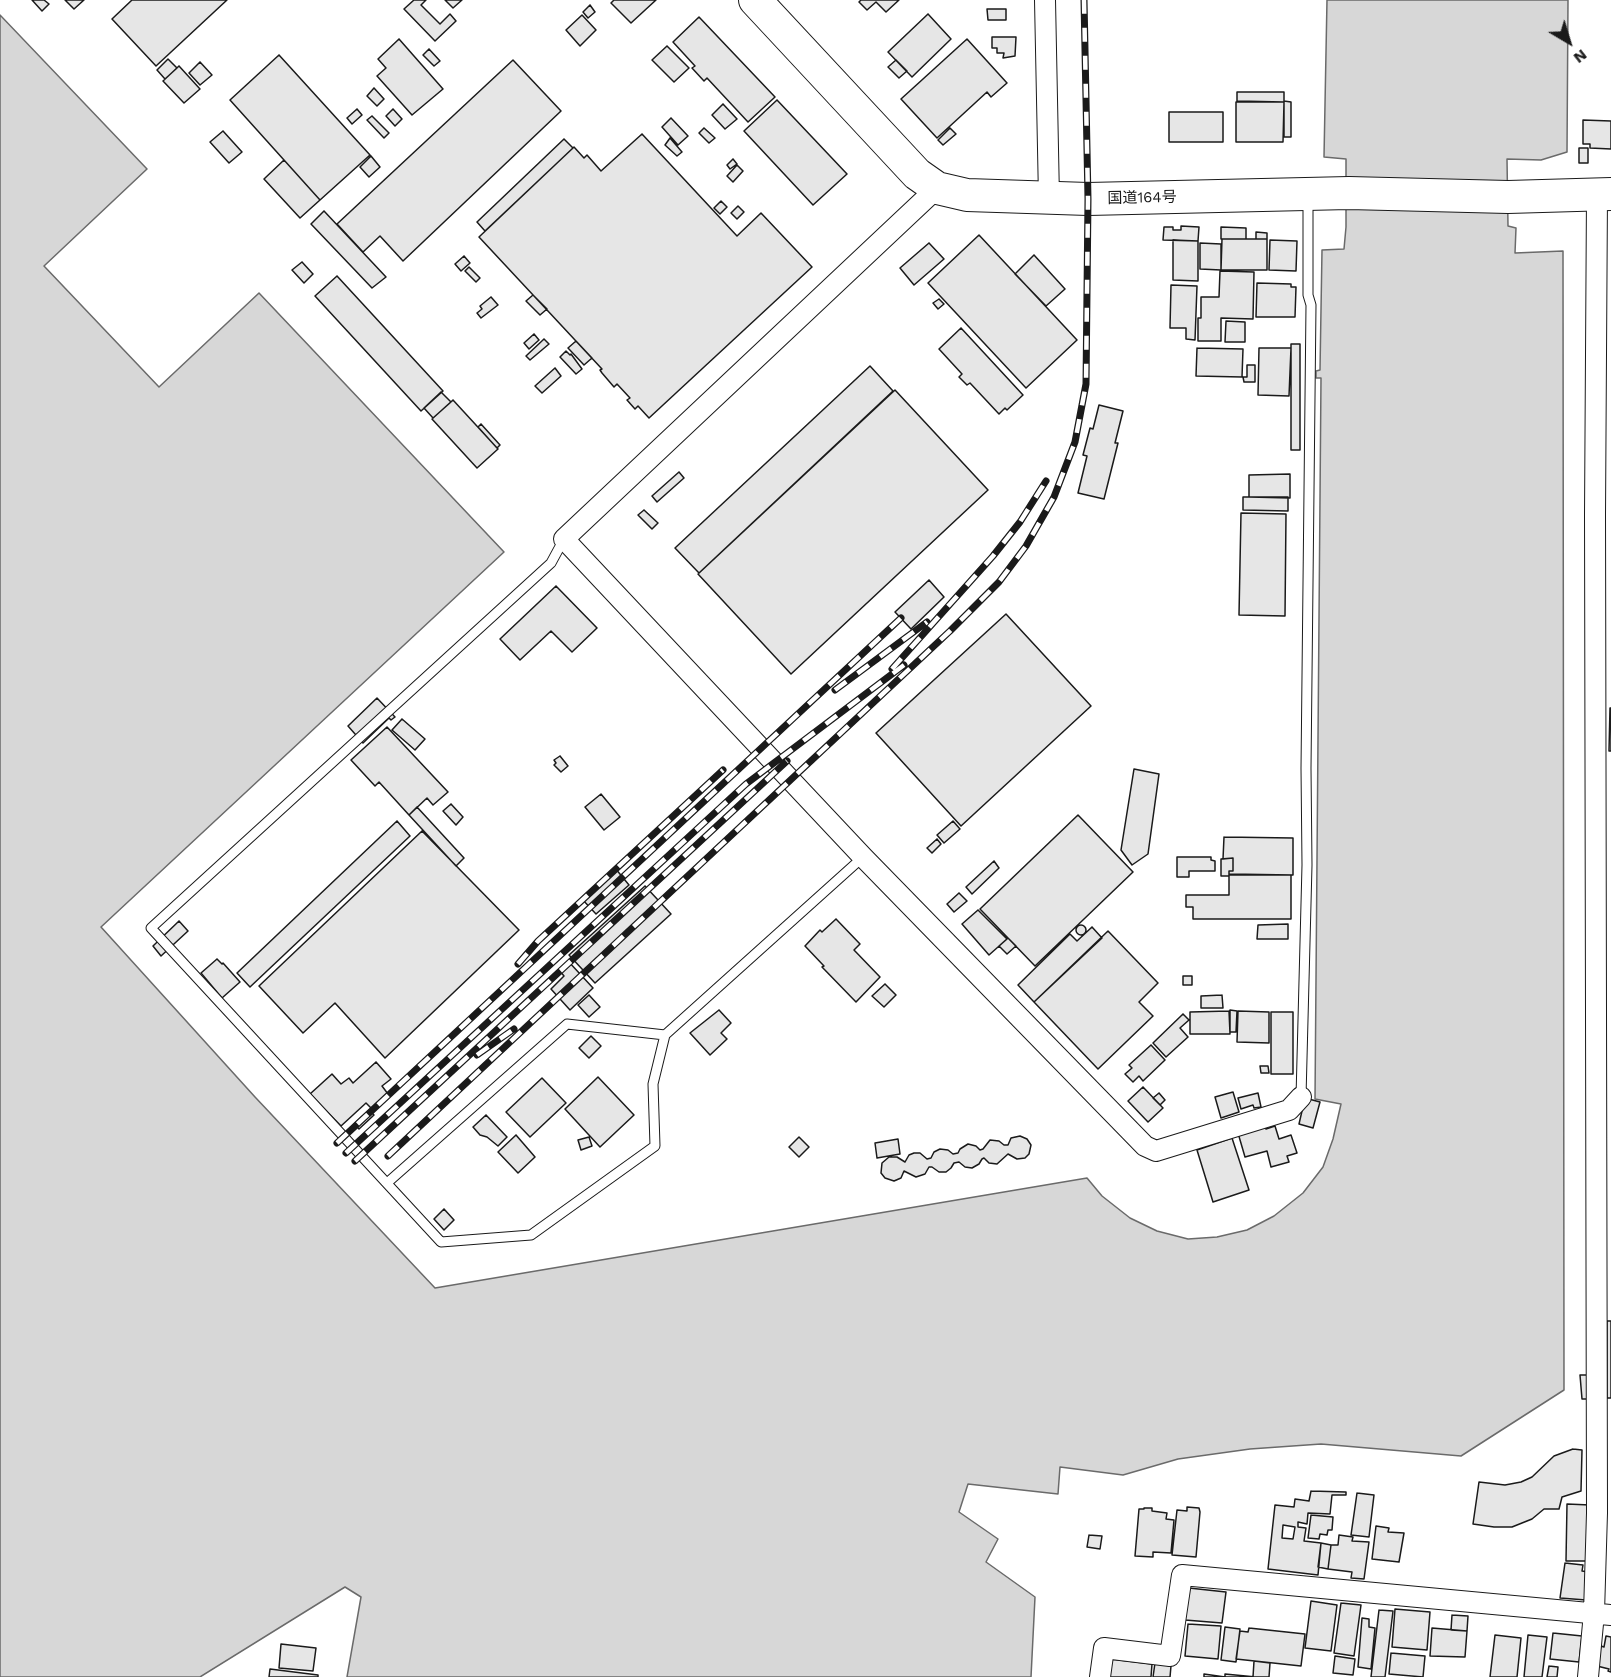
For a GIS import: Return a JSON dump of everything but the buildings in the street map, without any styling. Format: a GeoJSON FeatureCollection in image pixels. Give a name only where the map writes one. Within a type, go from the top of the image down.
{"type":"FeatureCollection","features":[{"type":"Feature","properties":{"kind":"highway","name":"国道164号"},"geometry":{"type":"LineString","coordinates":[[754,0],[917,174],[937,188],[967,195],[1048,198],[1349,193],[1508,197],[1604,194]]}},
{"type":"Feature","properties":{"kind":"street"},"geometry":{"type":"LineString","coordinates":[[1045,0],[1048,198]]}},
{"type":"Feature","properties":{"kind":"street"},"geometry":{"type":"LineString","coordinates":[[937,188],[564,539],[862,857],[1145,1146],[1156,1151],[1289,1110],[1301,1097]]}},
{"type":"Feature","properties":{"kind":"street"},"geometry":{"type":"LineString","coordinates":[[1588,1677],[1603,1614],[1604,194]]}},
{"type":"Feature","properties":{"kind":"street"},"geometry":{"type":"LineString","coordinates":[[1100,1677],[1104,1648],[1170,1656],[1182,1575],[1603,1614]]}},
{"type":"Feature","properties":{"kind":"lane"},"geometry":{"type":"LineString","coordinates":[[1301,1097],[1307,865],[1311,305],[1308,295],[1308,195]]}},
{"type":"Feature","properties":{"kind":"lane"},"geometry":{"type":"LineString","coordinates":[[564,539],[551,563],[151,928],[441,1242],[531,1235],[655,1146],[653,1084],[665,1035],[862,857]]}},
{"type":"Feature","properties":{"kind":"lane"},"geometry":{"type":"LineString","coordinates":[[387,1183],[567,1024],[665,1035]]}},
{"type":"Feature","properties":{"kind":"shaded area"},"geometry":{"type":"Polygon","coordinates":[[[1327,0],[1568,0],[1567,152],[1541,160],[1507,159],[1508,226],[1516,228],[1515,253],[1563,251],[1564,1390],[1461,1456],[1321,1444],[1250,1449],[1178,1459],[1123,1475],[1060,1467],[1058,1494],[968,1484],[959,1512],[998,1539],[986,1562],[1035,1597],[1031,1677],[347,1677],[361,1597],[345,1587],[200,1677],[0,1677],[0,15],[147,169],[44,266],[159,387],[259,293],[504,552],[101,927],[255,1097],[435,1288],[1087,1178],[1102,1196],[1130,1218],[1157,1231],[1188,1239],[1217,1237],[1247,1230],[1274,1216],[1303,1193],[1323,1167],[1333,1139],[1341,1104],[1315,1099],[1321,378],[1316,378],[1316,371],[1320,370],[1322,250],[1344,249],[1346,227],[1346,159],[1324,157],[1327,0]]]}},
{"type":"Feature","properties":{"kind":"railway"},"geometry":{"type":"LineString","coordinates":[[388,1156],[950,631],[999,582],[1026,546],[1054,497],[1075,442],[1086,384],[1088,199],[1084,0]]}},
{"type":"Feature","properties":{"kind":"railway"},"geometry":{"type":"LineString","coordinates":[[892,669],[993,556],[1020,522],[1046,481]]}},
{"type":"Feature","properties":{"kind":"railway"},"geometry":{"type":"LineString","coordinates":[[337,1143],[901,618]]}},
{"type":"Feature","properties":{"kind":"railway"},"geometry":{"type":"LineString","coordinates":[[835,690],[927,622]]}},
{"type":"Feature","properties":{"kind":"railway"},"geometry":{"type":"LineString","coordinates":[[346,1153],[746,784],[904,665]]}},
{"type":"Feature","properties":{"kind":"railway"},"geometry":{"type":"LineString","coordinates":[[355,1161],[787,761]]}},
{"type":"Feature","properties":{"kind":"railway"},"geometry":{"type":"LineString","coordinates":[[518,964],[538,941],[723,770]]}},
{"type":"Feature","properties":{"kind":"railway"},"geometry":{"type":"LineString","coordinates":[[477,1055],[514,1029]]}}]}
